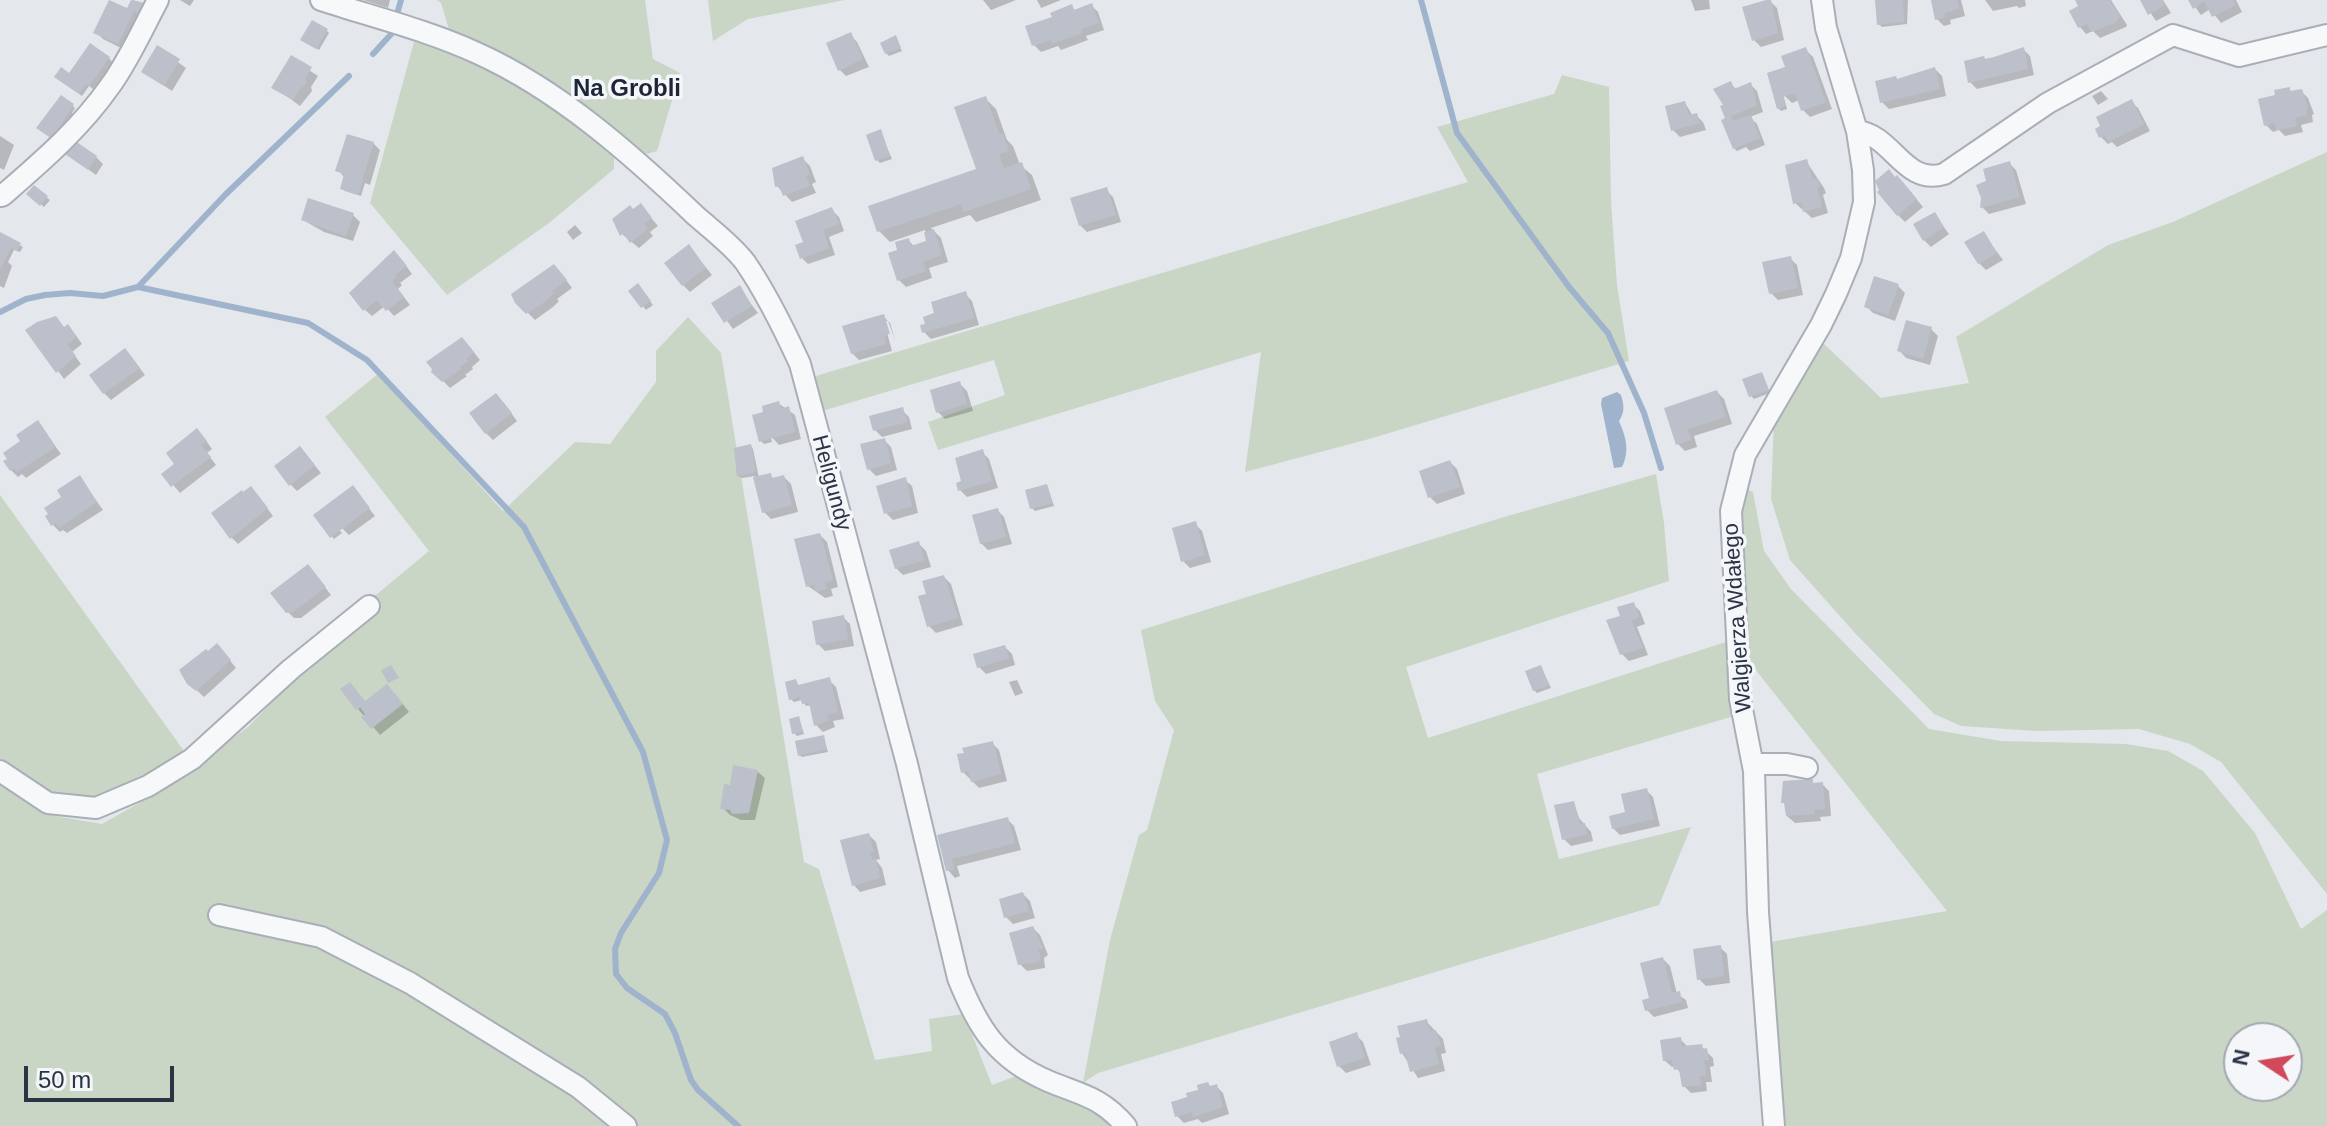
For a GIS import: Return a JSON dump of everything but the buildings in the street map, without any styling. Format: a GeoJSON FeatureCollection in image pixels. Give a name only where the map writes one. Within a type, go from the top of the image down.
{"type":"FeatureCollection","features":[{"type":"Feature","properties":{"kind":"street"},"geometry":{"type":"LineString","coordinates":[[0,196],[57,148],[86,117],[112,84],[158,0]]}},
{"type":"Feature","properties":{"kind":"street","name":"Heligundy"},"geometry":{"type":"LineString","coordinates":[[321,0],[435,35],[519,75],[634,160],[743,260],[783,324],[800,364],[907,764],[958,978],[968,1003],[1002,1054],[1039,1077],[1089,1096],[1115,1112],[1126,1126]]}},
{"type":"Feature","properties":{"kind":"street","name":"Walgierza Wdałego"},"geometry":{"type":"LineString","coordinates":[[1774,1126],[1758,912],[1753,764],[1740,699],[1731,511],[1745,455],[1821,325],[1851,258],[1864,202],[1857,131],[1826,28],[1822,0]]}},
{"type":"Feature","properties":{"kind":"street"},"geometry":{"type":"LineString","coordinates":[[1857,131],[1869,132],[1915,173],[1931,178],[1944,174],[2048,103],[2173,35],[2239,56],[2327,35]]}},
{"type":"Feature","properties":{"kind":"street"},"geometry":{"type":"LineString","coordinates":[[0,771],[48,803],[96,808],[148,786],[192,759],[291,669],[369,606]]}},
{"type":"Feature","properties":{"kind":"street"},"geometry":{"type":"LineString","coordinates":[[1753,764],[1787,764],[1807,768]]}},
{"type":"Feature","properties":{"kind":"street"},"geometry":{"type":"LineString","coordinates":[[219,915],[321,937],[410,983],[578,1087],[626,1126]]}},
{"type":"Feature","properties":{"kind":"green space"},"geometry":{"type":"Polygon","coordinates":[[[437,0],[645,0],[653,59],[680,73],[657,151],[643,155],[450,33],[441,3],[437,0]]]}},
{"type":"Feature","properties":{"kind":"green space"},"geometry":{"type":"Polygon","coordinates":[[[708,0],[845,0],[748,19],[713,41],[708,0]]]}},
{"type":"Feature","properties":{"kind":"green space"},"geometry":{"type":"Polygon","coordinates":[[[414,42],[431,44],[516,77],[614,154],[614,169],[549,223],[447,295],[370,203],[414,42]]]}},
{"type":"Feature","properties":{"kind":"green space"},"geometry":{"type":"Polygon","coordinates":[[[1562,75],[1609,87],[1611,202],[1617,285],[1629,361],[1369,439],[1245,472],[1261,352],[938,450],[928,422],[1005,395],[994,360],[822,411],[809,378],[1468,182],[1437,127],[1554,94],[1562,75]]]}},
{"type":"Feature","properties":{"kind":"green space"},"geometry":{"type":"Polygon","coordinates":[[[2327,152],[2327,894],[2221,762],[2190,744],[2139,729],[2037,731],[1961,726],[1934,714],[1854,632],[1790,560],[1771,499],[1774,418],[1823,343],[1881,398],[1969,383],[1956,337],[2108,245],[2173,222],[2327,152]]]}},
{"type":"Feature","properties":{"kind":"green space"},"geometry":{"type":"Polygon","coordinates":[[[688,317],[721,353],[804,862],[819,869],[875,1060],[932,1051],[929,1019],[964,1014],[992,1085],[1016,1076],[1066,1095],[1115,1126],[0,1126],[0,783],[55,816],[102,824],[155,794],[248,727],[371,599],[429,551],[325,417],[378,374],[503,511],[575,442],[610,444],[656,382],[656,351],[688,317]]]}},
{"type":"Feature","properties":{"kind":"green space"},"geometry":{"type":"Polygon","coordinates":[[[1656,474],[1669,581],[1406,667],[1428,738],[1729,641],[1734,716],[1537,774],[1559,859],[1691,827],[1659,905],[1098,1073],[1083,1083],[1110,940],[1139,835],[1147,830],[1174,730],[1155,701],[1141,630],[1504,517],[1656,474]]]}},
{"type":"Feature","properties":{"kind":"green space"},"geometry":{"type":"Polygon","coordinates":[[[1742,487],[1753,492],[1764,551],[1791,589],[1929,729],[2001,741],[2126,744],[2168,751],[2203,771],[2255,833],[2301,929],[2327,910],[2327,1126],[1779,1126],[1765,943],[1947,911],[1747,659],[1740,539],[1742,487]]]}},
{"type":"Feature","properties":{"kind":"green space"},"geometry":{"type":"Polygon","coordinates":[[[0,495],[184,751],[141,781],[97,801],[52,797],[0,759],[0,495]]]}},
{"type":"Feature","properties":{"kind":"water"},"geometry":{"type":"Polygon","coordinates":[[[1617,392],[1623,402],[1619,421],[1626,450],[1622,467],[1614,468],[1601,404],[1602,398],[1617,392]]]}},
{"type":"Feature","properties":{"kind":"waterway"},"geometry":{"type":"LineString","coordinates":[[396,18],[401,0]]}},
{"type":"Feature","properties":{"kind":"waterway"},"geometry":{"type":"LineString","coordinates":[[1421,0],[1457,133],[1569,287],[1608,333],[1644,413],[1661,468]]}},
{"type":"Feature","properties":{"kind":"waterway"},"geometry":{"type":"LineString","coordinates":[[373,54],[393,32]]}},
{"type":"Feature","properties":{"kind":"waterway"},"geometry":{"type":"LineString","coordinates":[[138,287],[225,195],[349,76]]}},
{"type":"Feature","properties":{"kind":"waterway"},"geometry":{"type":"LineString","coordinates":[[0,312],[26,299],[45,295],[70,293],[103,296],[138,287],[308,323],[367,360],[524,527],[643,752],[667,840],[659,873],[621,933],[615,949],[616,974],[627,988],[665,1014],[691,1080],[738,1126]]}},
{"type":"Feature","properties":{"kind":"district","name":"Na Grobli"},"geometry":{"type":"Point","coordinates":[627,89]}}]}
